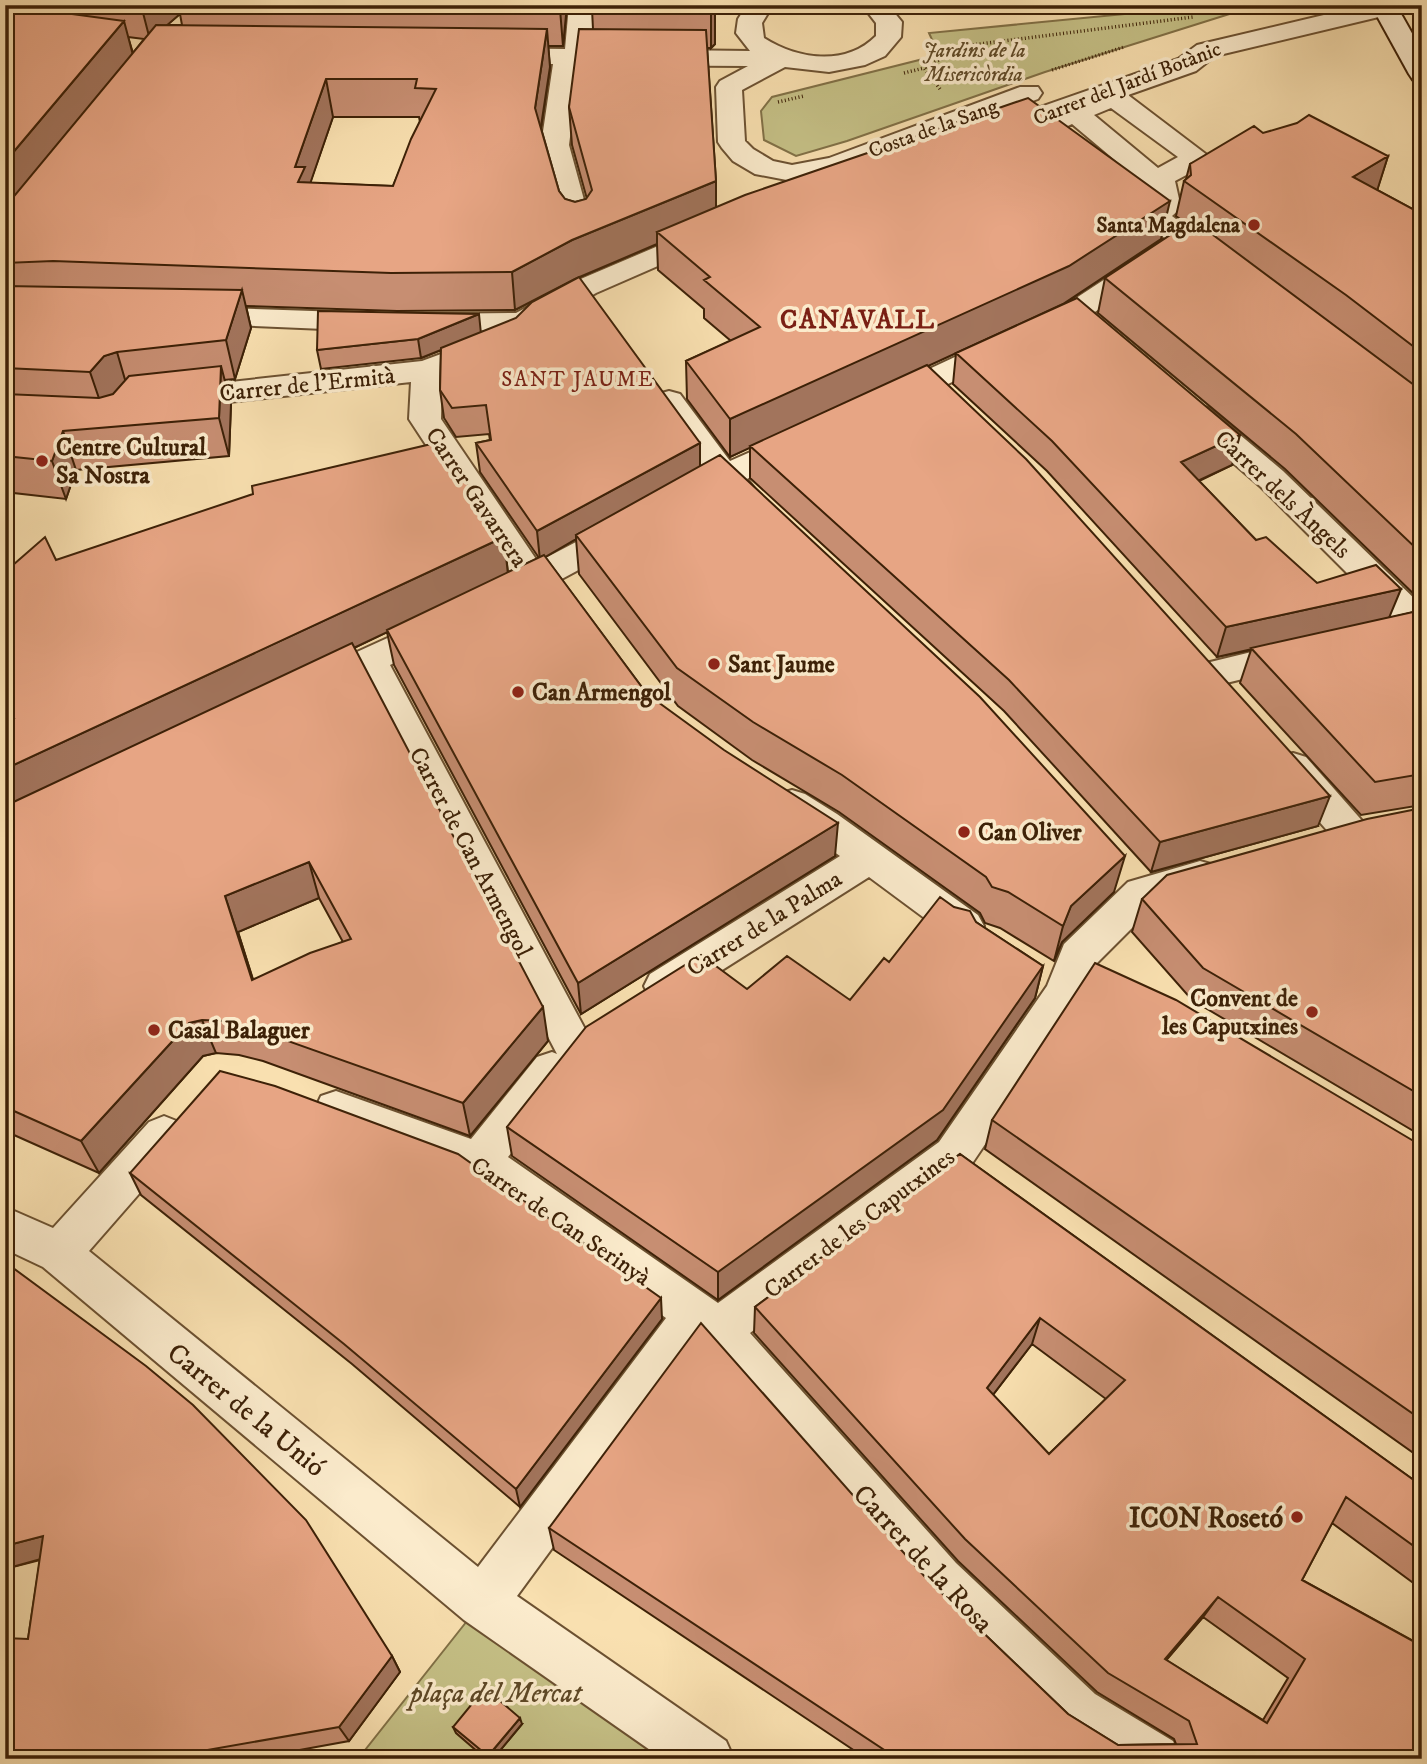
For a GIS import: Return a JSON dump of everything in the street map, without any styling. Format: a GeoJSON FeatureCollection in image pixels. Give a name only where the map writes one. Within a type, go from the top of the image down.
{"type":"FeatureCollection","features":[{"type":"Feature","properties":{"kind":"street"},"geometry":{"type":"LineString","coordinates":[[578,229],[555,145],[582,5]]}},
{"type":"Feature","properties":{"kind":"street"},"geometry":{"type":"LineString","coordinates":[[761,5],[751,16],[748,27],[752,39],[763,50],[780,59]]}},
{"type":"Feature","properties":{"kind":"street"},"geometry":{"type":"LineString","coordinates":[[472,56],[780,59],[828,65],[852,62],[872,54],[885,43],[891,31],[887,18],[876,6]]}},
{"type":"Feature","properties":{"kind":"street"},"geometry":{"type":"LineString","coordinates":[[1388,6],[1422,74]]}},
{"type":"Feature","properties":{"kind":"street","name":"Carrer del Jardí Botànic"},"geometry":{"type":"LineString","coordinates":[[805,198],[1090,102],[1187,65],[1206,50],[1388,6]]}},
{"type":"Feature","properties":{"kind":"street"},"geometry":{"type":"LineString","coordinates":[[1123,60],[1148,52],[1206,50]]}},
{"type":"Feature","properties":{"kind":"street","name":"Costa de la Sang"},"geometry":{"type":"LineString","coordinates":[[780,59],[729,87],[732,142],[743,155],[765,168],[792,173],[835,165],[1048,86]]}},
{"type":"Feature","properties":{"kind":"street"},"geometry":{"type":"LineString","coordinates":[[1152,215],[1162,185],[1160,178],[1197,158],[1114,97],[1090,102],[1035,130],[1237,278]]}},
{"type":"Feature","properties":{"kind":"street"},"geometry":{"type":"LineString","coordinates":[[1090,102],[1079,116],[1162,185]]}},
{"type":"Feature","properties":{"kind":"street","name":"Carrer de l'Ermità"},"geometry":{"type":"LineString","coordinates":[[142,401],[427,370],[507,337],[522,321],[594,298],[722,228]]}},
{"type":"Feature","properties":{"kind":"street"},"geometry":{"type":"LineString","coordinates":[[868,409],[1086,320],[1184,240]]}},
{"type":"Feature","properties":{"kind":"street"},"geometry":{"type":"LineString","coordinates":[[169,315],[397,323],[522,321]]}},
{"type":"Feature","properties":{"kind":"street","name":"Carrer Gavarrera"},"geometry":{"type":"LineString","coordinates":[[427,370],[425,419],[552,581]]}},
{"type":"Feature","properties":{"kind":"street"},"geometry":{"type":"LineString","coordinates":[[651,376],[723,475],[764,513]]}},
{"type":"Feature","properties":{"kind":"street"},"geometry":{"type":"LineString","coordinates":[[929,382],[957,409]]}},
{"type":"Feature","properties":{"kind":"street","name":"Carrer dels Àngels"},"geometry":{"type":"LineString","coordinates":[[1179,400],[1272,479],[1421,626]]}},
{"type":"Feature","properties":{"kind":"street"},"geometry":{"type":"LineString","coordinates":[[282,702],[477,608],[552,581],[657,513],[723,475],[820,431]]}},
{"type":"Feature","properties":{"kind":"street"},"geometry":{"type":"LineString","coordinates":[[1381,635],[1421,626]]}},
{"type":"Feature","properties":{"kind":"street"},"geometry":{"type":"LineString","coordinates":[[1236,704],[1200,664],[1328,647]]}},
{"type":"Feature","properties":{"kind":"street","name":"Carrer de Can Armengol"},"geometry":{"type":"LineString","coordinates":[[370,660],[573,1044]]}},
{"type":"Feature","properties":{"kind":"street"},"geometry":{"type":"LineString","coordinates":[[1272,744],[1350,835]]}},
{"type":"Feature","properties":{"kind":"street"},"geometry":{"type":"LineString","coordinates":[[759,785],[824,824],[982,939]]}},
{"type":"Feature","properties":{"kind":"street","name":"Carrer de la Palma"},"geometry":{"type":"LineString","coordinates":[[479,1161],[573,1044],[870,857]]}},
{"type":"Feature","properties":{"kind":"street","name":"Carrer de les Caputxines"},"geometry":{"type":"LineString","coordinates":[[482,1602],[707,1322],[971,1167],[1072,974],[1133,883],[1234,867]]}},
{"type":"Feature","properties":{"kind":"street","name":"Carrer de Can Serinyà"},"geometry":{"type":"LineString","coordinates":[[302,1097],[479,1161],[707,1322]]}},
{"type":"Feature","properties":{"kind":"street"},"geometry":{"type":"LineString","coordinates":[[59,1253],[193,1101]]}},
{"type":"Feature","properties":{"kind":"street","name":"Carrer de la Unió"},"geometry":{"type":"LineString","coordinates":[[5,1227],[59,1253],[482,1602]]}},
{"type":"Feature","properties":{"kind":"street","name":"Carrer de la Rosa"},"geometry":{"type":"LineString","coordinates":[[707,1322],[939,1580],[1077,1712],[1155,1759]]}},
{"type":"Feature","properties":{"kind":"street"},"geometry":{"type":"LineString","coordinates":[[482,1602],[708,1759]]}},
{"type":"Feature","properties":{"kind":"path"},"geometry":{"type":"LineString","coordinates":[[946,96],[924,68],[943,58],[948,48],[1205,15]]}},
{"type":"Feature","properties":{"kind":"green space","name":"Jardins de la Misericòrdia"},"geometry":{"type":"Polygon","coordinates":[[[1218,5],[1258,5],[1045,72],[796,156],[764,140],[761,111],[772,97],[939,55],[929,33],[1218,5]]]}},
{"type":"Feature","properties":{"kind":"green space","name":"plaça del Mercat"},"geometry":{"type":"Polygon","coordinates":[[[482,1602],[708,1759],[358,1759],[482,1602]]]}},
{"type":"Feature","properties":{"kind":"building"},"geometry":{"type":"Polygon","coordinates":[[[5,5],[124,21],[5,162],[5,5]]]}},
{"type":"Feature","properties":{"kind":"building"},"geometry":{"type":"Polygon","coordinates":[[[207,5],[561,5],[560,9],[207,5]]]}},
{"type":"Feature","properties":{"kind":"building"},"geometry":{"type":"Polygon","coordinates":[[[592,5],[715,7],[711,10],[592,9],[592,5]]]}},
{"type":"Feature","properties":{"kind":"building"},"geometry":{"type":"Polygon","coordinates":[[[156,25],[547,29],[535,108],[559,191],[565,199],[575,202],[586,199],[592,190],[569,107],[579,29],[706,30],[716,181],[572,240],[512,272],[391,273],[53,261],[5,263],[5,207],[156,25]],[[326,79],[295,167],[305,167],[298,182],[393,186],[411,139],[436,89],[415,88],[417,79],[326,79]]]}},
{"type":"Feature","properties":{"kind":"building"},"geometry":{"type":"Polygon","coordinates":[[[1028,98],[1170,201],[1069,266],[730,419],[686,361],[760,327],[704,280],[710,277],[657,232],[745,195],[1028,98]]]}},
{"type":"Feature","properties":{"kind":"building"},"geometry":{"type":"Polygon","coordinates":[[[1309,115],[1388,156],[1353,177],[1422,214],[1422,353],[1346,295],[1184,181],[1191,175],[1190,164],[1254,126],[1263,133],[1297,123],[1309,115]]]}},
{"type":"Feature","properties":{"kind":"building"},"geometry":{"type":"Polygon","coordinates":[[[1193,220],[1422,391],[1422,554],[1296,434],[1105,278],[1193,220]]]}},
{"type":"Feature","properties":{"kind":"building"},"geometry":{"type":"Polygon","coordinates":[[[579,277],[700,443],[537,531],[476,443],[491,440],[486,405],[452,408],[440,390],[441,348],[516,318],[532,302],[579,277]]]}},
{"type":"Feature","properties":{"kind":"building"},"geometry":{"type":"Polygon","coordinates":[[[5,286],[242,290],[226,340],[117,352],[104,356],[90,372],[5,368],[5,286]]]}},
{"type":"Feature","properties":{"kind":"building"},"geometry":{"type":"Polygon","coordinates":[[[1077,298],[1240,435],[1181,462],[1256,540],[1266,537],[1317,583],[1376,565],[1401,589],[1226,627],[1052,441],[956,353],[1077,298]]]}},
{"type":"Feature","properties":{"kind":"building"},"geometry":{"type":"Polygon","coordinates":[[[318,311],[479,314],[418,339],[317,350],[318,311]]]}},
{"type":"Feature","properties":{"kind":"building"},"geometry":{"type":"Polygon","coordinates":[[[927,365],[1026,459],[1330,796],[1160,842],[1009,680],[750,446],[927,365]]]}},
{"type":"Feature","properties":{"kind":"building"},"geometry":{"type":"Polygon","coordinates":[[[221,366],[219,418],[63,431],[52,461],[5,456],[5,394],[99,398],[113,394],[129,376],[221,366]]]}},
{"type":"Feature","properties":{"kind":"building"},"geometry":{"type":"Polygon","coordinates":[[[440,442],[504,537],[5,769],[5,722],[14,718],[5,704],[5,572],[45,537],[56,560],[253,494],[252,486],[440,442]]]}},
{"type":"Feature","properties":{"kind":"building"},"geometry":{"type":"Polygon","coordinates":[[[720,455],[980,697],[1125,856],[1071,906],[1063,926],[1008,892],[992,887],[986,877],[842,775],[753,722],[677,668],[576,535],[720,455]]]}},
{"type":"Feature","properties":{"kind":"building"},"geometry":{"type":"Polygon","coordinates":[[[544,555],[647,694],[724,750],[838,823],[578,983],[387,630],[544,555]]]}},
{"type":"Feature","properties":{"kind":"building"},"geometry":{"type":"Polygon","coordinates":[[[1422,610],[1422,774],[1375,782],[1251,648],[1422,610]]]}},
{"type":"Feature","properties":{"kind":"building"},"geometry":{"type":"Polygon","coordinates":[[[352,643],[543,1007],[463,1103],[251,1028],[226,1021],[202,1020],[189,1023],[81,1141],[5,1107],[5,806],[352,643]],[[309,862],[225,896],[252,980],[310,953],[351,939],[309,862]]]}},
{"type":"Feature","properties":{"kind":"building","name":"Convent de les Caputxines"},"geometry":{"type":"Polygon","coordinates":[[[1422,808],[1422,1096],[1203,968],[1142,899],[1167,875],[1367,819],[1422,808]]]}},
{"type":"Feature","properties":{"kind":"building"},"geometry":{"type":"Polygon","coordinates":[[[940,897],[954,907],[970,911],[976,922],[1043,966],[943,1110],[718,1272],[507,1127],[586,1027],[701,955],[747,989],[787,956],[850,1000],[884,958],[889,962],[940,897]]]}},
{"type":"Feature","properties":{"kind":"building"},"geometry":{"type":"Polygon","coordinates":[[[1095,963],[1176,1000],[1422,1146],[1422,1420],[992,1120],[1095,963]]]}},
{"type":"Feature","properties":{"kind":"building"},"geometry":{"type":"Polygon","coordinates":[[[220,1071],[275,1086],[458,1154],[661,1298],[516,1489],[344,1344],[130,1173],[220,1071]]]}},
{"type":"Feature","properties":{"kind":"building"},"geometry":{"type":"Polygon","coordinates":[[[960,1154],[1422,1486],[1422,1552],[1346,1497],[1302,1580],[1422,1646],[1422,1759],[898,1759],[549,1528],[701,1323],[926,1578],[1068,1714],[1118,1745],[1197,1744],[1189,1721],[1108,1673],[965,1539],[755,1307],[960,1154]],[[1040,1318],[987,1388],[1049,1454],[1125,1380],[1040,1318]],[[1218,1597],[1165,1659],[1267,1723],[1305,1659],[1218,1597]]]}},
{"type":"Feature","properties":{"kind":"building"},"geometry":{"type":"Polygon","coordinates":[[[5,1262],[146,1366],[193,1405],[306,1520],[392,1656],[339,1727],[156,1759],[5,1759],[5,1638],[28,1639],[43,1536],[5,1546],[5,1262]]]}},
{"type":"Feature","properties":{"kind":"building"},"geometry":{"type":"Polygon","coordinates":[[[485,1688],[520,1718],[488,1756],[453,1727],[485,1688]]]}},
{"type":"Feature","properties":{"kind":"place","name":"Santa Magdalena"},"geometry":{"type":"Point","coordinates":[1254,225]}},
{"type":"Feature","properties":{"kind":"place","name":"Centre Cultural Sa Nostra"},"geometry":{"type":"Point","coordinates":[42,461]}},
{"type":"Feature","properties":{"kind":"place","name":"Sant Jaume"},"geometry":{"type":"Point","coordinates":[714,664]}},
{"type":"Feature","properties":{"kind":"place","name":"Can Armengol"},"geometry":{"type":"Point","coordinates":[518,692]}},
{"type":"Feature","properties":{"kind":"place","name":"Can Oliver"},"geometry":{"type":"Point","coordinates":[964,832]}},
{"type":"Feature","properties":{"kind":"place","name":"Convent de les Caputxines"},"geometry":{"type":"Point","coordinates":[1312,1012]}},
{"type":"Feature","properties":{"kind":"place","name":"Casal Balaguer"},"geometry":{"type":"Point","coordinates":[154,1030]}},
{"type":"Feature","properties":{"kind":"place","name":"ICON Rosetó"},"geometry":{"type":"Point","coordinates":[1297,1517]}},
{"type":"Feature","properties":{"kind":"district","name":"CANAVALL"},"geometry":{"type":"Point","coordinates":[858,319]}},
{"type":"Feature","properties":{"kind":"district","name":"SANT JAUME"},"geometry":{"type":"Point","coordinates":[578,379]}}]}
